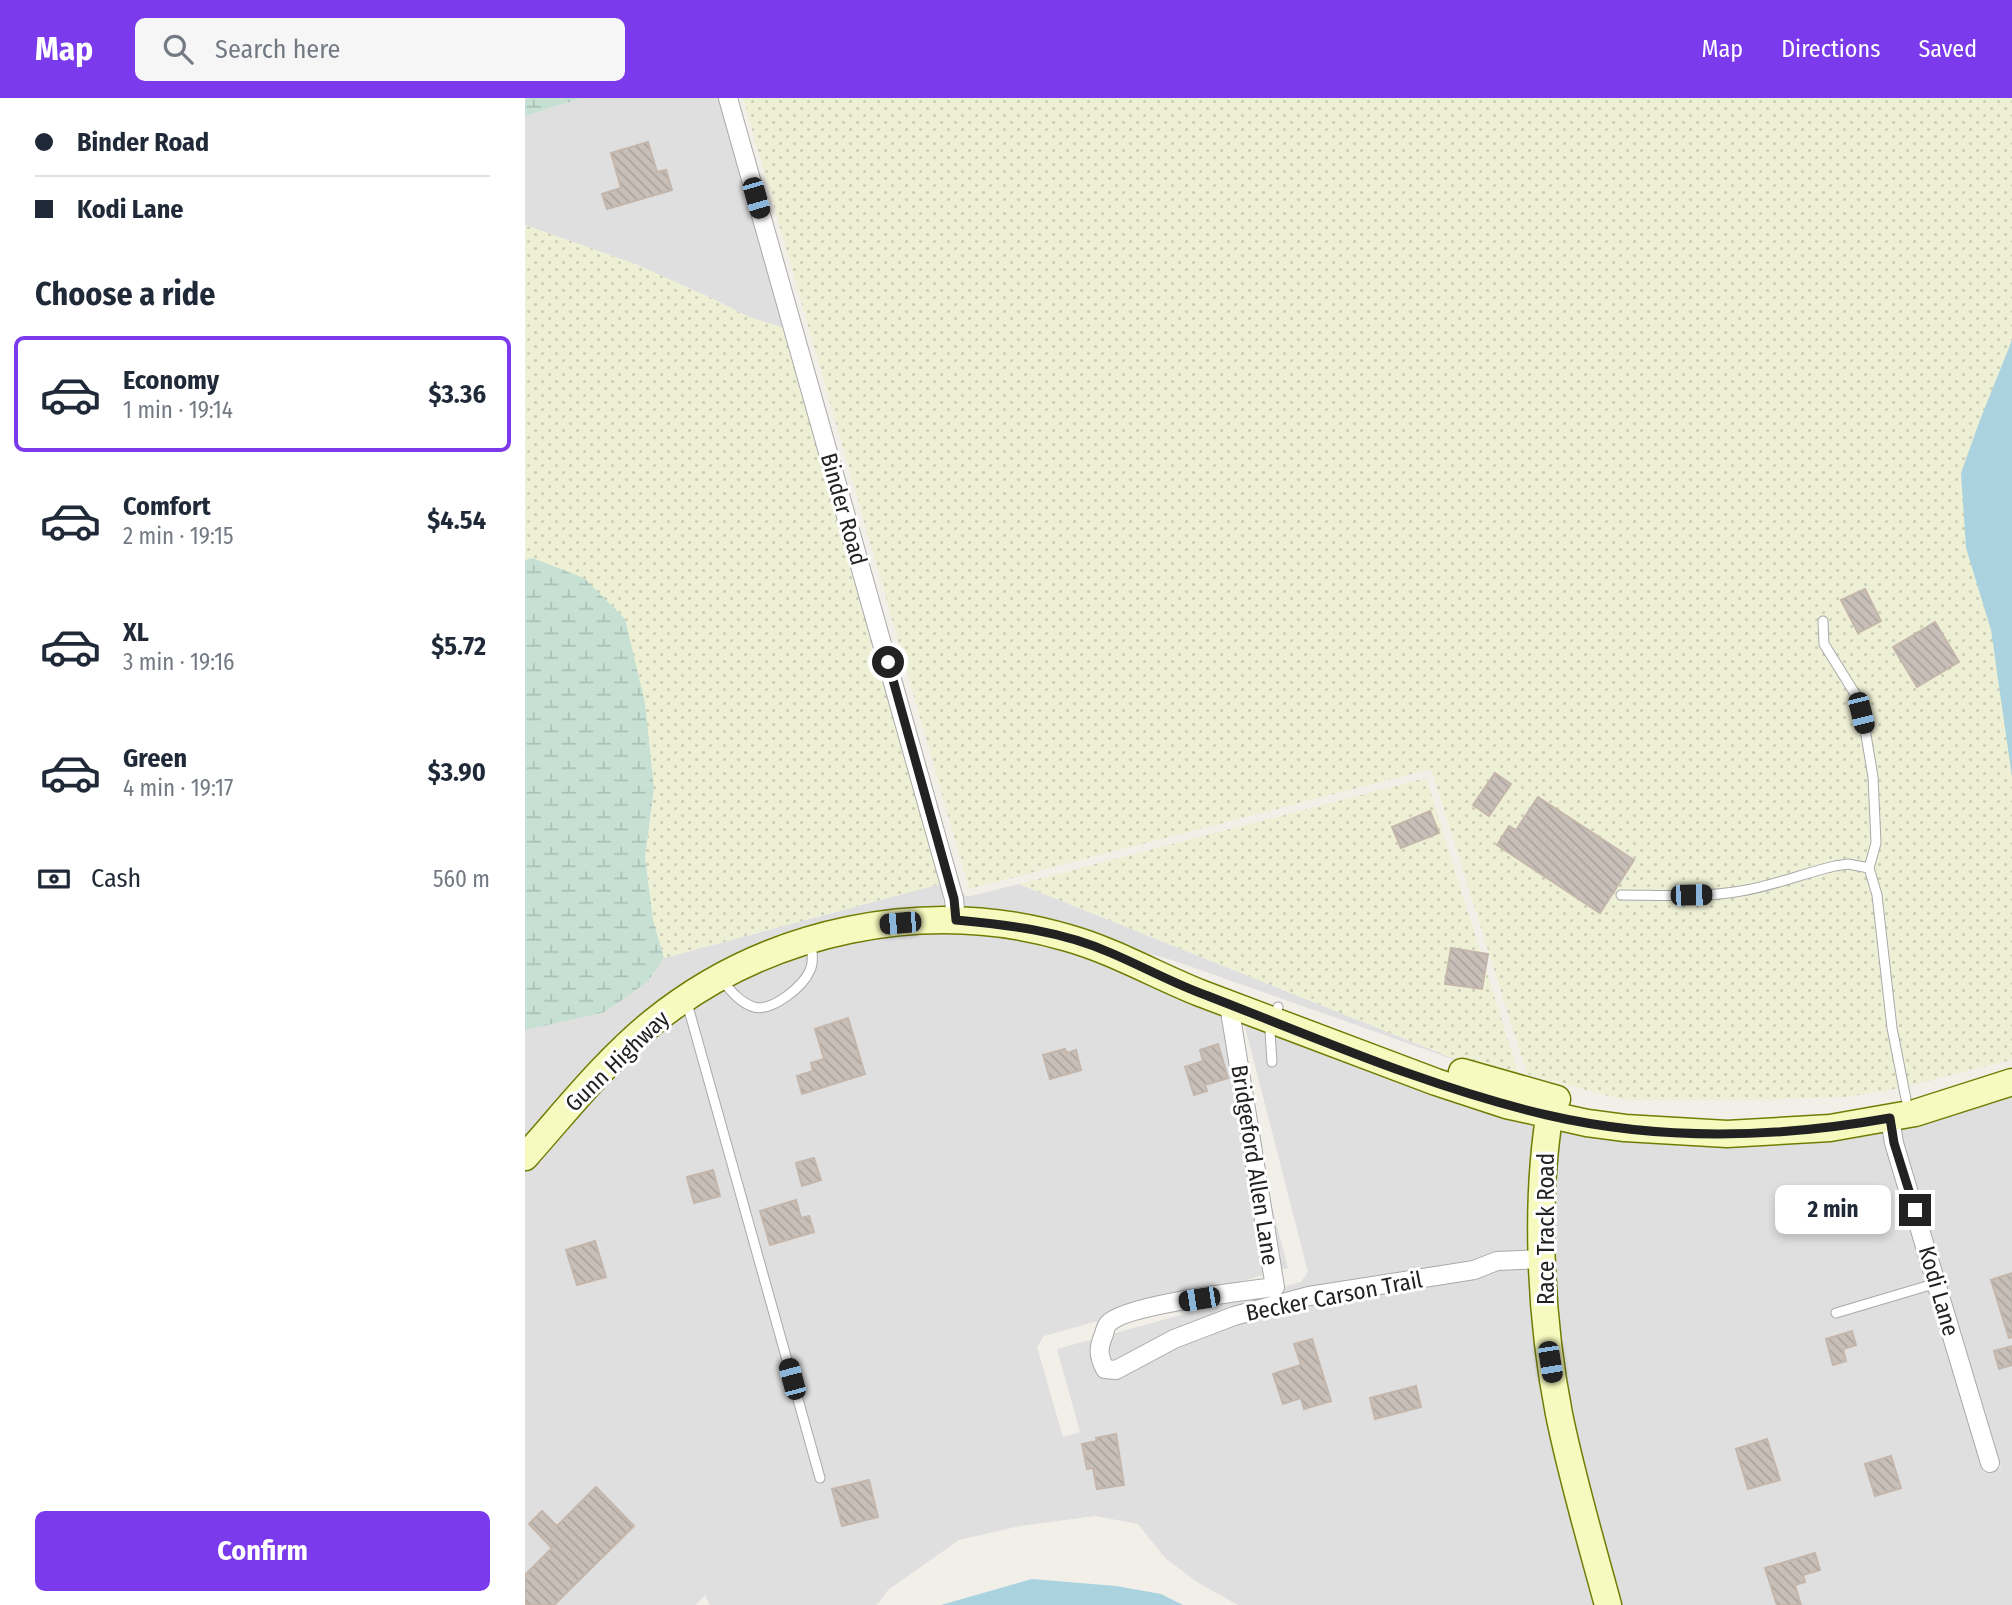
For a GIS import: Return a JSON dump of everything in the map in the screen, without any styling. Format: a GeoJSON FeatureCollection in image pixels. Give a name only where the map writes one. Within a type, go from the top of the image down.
{"type":"FeatureCollection","features":[{"type":"Feature","properties":{"kind":"main road","name":"Gunn Highway"},"geometry":{"type":"LineString","coordinates":[[525,1157],[610,1061],[651,1024],[686,998],[720,978],[764,956],[857,928],[956,920],[1011,925],[1066,937],[1110,952],[1169,981],[1229,1005],[1276,1014],[1436,1082],[1506,1105],[1706,1116],[1791,1114],[1898,1109],[2010,1083]]}},
{"type":"Feature","properties":{"kind":"main road"},"geometry":{"type":"LineString","coordinates":[[1110,952],[1172,968],[1276,1014]]}},
{"type":"Feature","properties":{"kind":"main road","name":"Race Track Road"},"geometry":{"type":"LineString","coordinates":[[1551,1107],[1542,1191],[1547,1331],[1559,1413],[1608,1605]]}},
{"type":"Feature","properties":{"kind":"street","name":"Binder Road"},"geometry":{"type":"LineString","coordinates":[[728,98],[954,899],[956,920]]}},
{"type":"Feature","properties":{"kind":"street","name":"Bridgeford Allen Lane"},"geometry":{"type":"LineString","coordinates":[[1099,1358],[1099,1346],[1108,1324],[1124,1313],[1275,1287],[1229,1005]]}},
{"type":"Feature","properties":{"kind":"street","name":"Kodi Lane"},"geometry":{"type":"LineString","coordinates":[[1898,1109],[1894,1143],[1990,1463]]}},
{"type":"Feature","properties":{"kind":"street","name":"Becker Carson Trail"},"geometry":{"type":"LineString","coordinates":[[1099,1358],[1105,1369],[1116,1370],[1174,1339],[1234,1316],[1309,1296],[1473,1270],[1497,1261],[1543,1259]]}},
{"type":"Feature","properties":{"kind":"lane"},"geometry":{"type":"LineString","coordinates":[[1823,621],[1824,644],[1857,697],[1873,778],[1876,843],[1869,868],[1877,895],[1898,1109]]}},
{"type":"Feature","properties":{"kind":"lane"},"geometry":{"type":"LineString","coordinates":[[1621,895],[1737,892],[1835,866],[1848,864],[1869,868]]}},
{"type":"Feature","properties":{"kind":"lane"},"geometry":{"type":"LineString","coordinates":[[720,978],[732,993],[742,1000],[753,1007],[765,1008],[792,992],[810,972],[811,940]]}},
{"type":"Feature","properties":{"kind":"lane"},"geometry":{"type":"LineString","coordinates":[[686,998],[820,1478]]}},
{"type":"Feature","properties":{"kind":"lane"},"geometry":{"type":"LineString","coordinates":[[1272,1062],[1269,1041],[1276,1014]]}},
{"type":"Feature","properties":{"kind":"lane"},"geometry":{"type":"LineString","coordinates":[[1836,1313],[1937,1283]]}},
{"type":"Feature","properties":{"kind":"shaded area"},"geometry":{"type":"Polygon","coordinates":[[[582,98],[718,98],[784,328],[749,317],[635,264],[525,225],[525,116],[582,98]]]}},
{"type":"Feature","properties":{"kind":"shaded area"},"geometry":{"type":"Polygon","coordinates":[[[940,884],[946,912],[742,957],[525,1144],[525,1030],[648,981],[664,958],[940,884]]]}},
{"type":"Feature","properties":{"kind":"shaded area"},"geometry":{"type":"Polygon","coordinates":[[[1019,884],[1475,1067],[1175,961],[1114,944],[965,913],[962,892],[971,896],[1019,884]]]}},
{"type":"Feature","properties":{"kind":"shaded area"},"geometry":{"type":"Polygon","coordinates":[[[948,929],[1063,946],[1221,1011],[1288,1268],[1044,1336],[1037,1347],[1063,1437],[1080,1432],[1057,1349],[1301,1282],[1308,1272],[1243,1019],[1539,1122],[1533,1192],[1599,1605],[1238,1605],[1197,1582],[1165,1558],[1138,1524],[1095,1516],[1020,1526],[959,1540],[888,1590],[877,1605],[710,1605],[705,1595],[696,1605],[525,1605],[525,1170],[598,1086],[657,1030],[731,981],[831,943],[948,929]]]}},
{"type":"Feature","properties":{"kind":"shaded area"},"geometry":{"type":"Polygon","coordinates":[[[2012,1091],[2012,1605],[1618,1605],[1580,1464],[1559,1360],[1551,1222],[1557,1126],[1882,1128],[1984,1473],[2001,1468],[1900,1124],[2012,1091]]]}},
{"type":"Feature","properties":{"kind":"green space"},"geometry":{"type":"Polygon","coordinates":[[[525,98],[582,98],[525,116],[525,98]]]}},
{"type":"Feature","properties":{"kind":"green space"},"geometry":{"type":"Polygon","coordinates":[[[743,98],[2012,98],[2012,1060],[1886,1091],[1845,1097],[1757,1100],[1624,1100],[1527,1074],[1431,769],[969,889],[743,98]]]}},
{"type":"Feature","properties":{"kind":"green space"},"geometry":{"type":"Polygon","coordinates":[[[525,225],[635,264],[749,317],[784,328],[940,884],[664,958],[653,920],[645,857],[654,789],[532,558],[525,560],[525,225]]]}},
{"type":"Feature","properties":{"kind":"green space"},"geometry":{"type":"Polygon","coordinates":[[[532,558],[584,578],[625,619],[645,703],[654,789],[645,857],[653,920],[664,958],[648,981],[605,1012],[525,1030],[525,560],[532,558]]]}},
{"type":"Feature","properties":{"kind":"green space"},"geometry":{"type":"Polygon","coordinates":[[[1426,778],[1519,1075],[1475,1067],[1019,884],[1426,778]]]}},
{"type":"Feature","properties":{"kind":"water"},"geometry":{"type":"Polygon","coordinates":[[[2012,340],[2012,777],[1991,630],[1966,548],[1961,473],[2012,340]]]}},
{"type":"Feature","properties":{"kind":"water"},"geometry":{"type":"Polygon","coordinates":[[[1032,1579],[1116,1586],[1161,1594],[1183,1605],[941,1605],[1032,1579]]]}},
{"type":"Feature","properties":{"kind":"building"},"geometry":{"type":"Polygon","coordinates":[[[648,142],[657,172],[666,170],[672,190],[607,209],[602,194],[621,188],[611,153],[648,142]]]}},
{"type":"Feature","properties":{"kind":"building"},"geometry":{"type":"Polygon","coordinates":[[[1865,589],[1881,621],[1858,633],[1841,600],[1865,589]]]}},
{"type":"Feature","properties":{"kind":"building"},"geometry":{"type":"Polygon","coordinates":[[[1935,622],[1959,662],[1917,687],[1893,647],[1935,622]]]}},
{"type":"Feature","properties":{"kind":"building"},"geometry":{"type":"Polygon","coordinates":[[[1495,773],[1511,784],[1489,816],[1473,805],[1495,773]]]}},
{"type":"Feature","properties":{"kind":"building"},"geometry":{"type":"Polygon","coordinates":[[[1538,797],[1634,860],[1600,913],[1497,845],[1509,826],[1516,830],[1538,797]]]}},
{"type":"Feature","properties":{"kind":"building"},"geometry":{"type":"Polygon","coordinates":[[[1430,811],[1439,833],[1401,848],[1392,827],[1430,811]]]}},
{"type":"Feature","properties":{"kind":"building"},"geometry":{"type":"Polygon","coordinates":[[[1451,948],[1488,954],[1482,989],[1445,984],[1451,948]]]}},
{"type":"Feature","properties":{"kind":"building"},"geometry":{"type":"Polygon","coordinates":[[[848,1018],[865,1074],[802,1094],[797,1076],[813,1071],[811,1063],[824,1059],[815,1029],[848,1018]]]}},
{"type":"Feature","properties":{"kind":"building"},"geometry":{"type":"Polygon","coordinates":[[[1218,1044],[1228,1078],[1205,1085],[1207,1091],[1194,1095],[1185,1067],[1203,1061],[1200,1050],[1218,1044]]]}},
{"type":"Feature","properties":{"kind":"building"},"geometry":{"type":"Polygon","coordinates":[[[1065,1049],[1067,1053],[1076,1050],[1081,1070],[1050,1079],[1043,1055],[1065,1049]]]}},
{"type":"Feature","properties":{"kind":"building"},"geometry":{"type":"Polygon","coordinates":[[[814,1158],[821,1180],[802,1186],[796,1163],[814,1158]]]}},
{"type":"Feature","properties":{"kind":"building"},"geometry":{"type":"Polygon","coordinates":[[[713,1170],[720,1196],[694,1203],[687,1177],[713,1170]]]}},
{"type":"Feature","properties":{"kind":"building"},"geometry":{"type":"Polygon","coordinates":[[[796,1200],[801,1218],[809,1216],[814,1232],[770,1245],[760,1211],[796,1200]]]}},
{"type":"Feature","properties":{"kind":"building"},"geometry":{"type":"Polygon","coordinates":[[[595,1241],[606,1277],[577,1285],[566,1250],[595,1241]]]}},
{"type":"Feature","properties":{"kind":"building"},"geometry":{"type":"Polygon","coordinates":[[[2012,1273],[2012,1337],[2009,1338],[1991,1280],[2012,1273]]]}},
{"type":"Feature","properties":{"kind":"building"},"geometry":{"type":"Polygon","coordinates":[[[1852,1331],[1856,1345],[1843,1349],[1846,1361],[1833,1365],[1826,1339],[1852,1331]]]}},
{"type":"Feature","properties":{"kind":"building"},"geometry":{"type":"Polygon","coordinates":[[[1312,1339],[1331,1401],[1304,1409],[1301,1398],[1283,1404],[1273,1374],[1301,1365],[1294,1344],[1312,1339]]]}},
{"type":"Feature","properties":{"kind":"building"},"geometry":{"type":"Polygon","coordinates":[[[2012,1346],[2012,1365],[1999,1369],[1994,1351],[2012,1346]]]}},
{"type":"Feature","properties":{"kind":"building"},"geometry":{"type":"Polygon","coordinates":[[[1416,1386],[1421,1407],[1375,1419],[1370,1398],[1416,1386]]]}},
{"type":"Feature","properties":{"kind":"building"},"geometry":{"type":"Polygon","coordinates":[[[1116,1434],[1124,1485],[1097,1489],[1093,1468],[1087,1469],[1082,1444],[1116,1434]]]}},
{"type":"Feature","properties":{"kind":"building"},"geometry":{"type":"Polygon","coordinates":[[[1767,1439],[1780,1480],[1748,1489],[1736,1449],[1767,1439]]]}},
{"type":"Feature","properties":{"kind":"building"},"geometry":{"type":"Polygon","coordinates":[[[1891,1456],[1901,1488],[1875,1496],[1865,1464],[1891,1456]]]}},
{"type":"Feature","properties":{"kind":"building"},"geometry":{"type":"Polygon","coordinates":[[[869,1480],[878,1517],[842,1526],[832,1489],[869,1480]]]}},
{"type":"Feature","properties":{"kind":"building"},"geometry":{"type":"Polygon","coordinates":[[[596,1487],[634,1526],[554,1605],[525,1605],[525,1575],[552,1548],[529,1524],[542,1511],[557,1526],[596,1487]]]}},
{"type":"Feature","properties":{"kind":"building"},"geometry":{"type":"Polygon","coordinates":[[[1815,1553],[1820,1570],[1803,1575],[1805,1582],[1795,1585],[1801,1605],[1777,1605],[1765,1568],[1815,1553]]]}},
{"type":"Feature","properties":{"kind":"route"},"geometry":{"type":"LineString","coordinates":[[888,662],[954,899],[956,920],[1011,925],[1088,944],[1169,981],[1367,1057],[1506,1105],[1549,1115],[1625,1128],[1727,1134],[1796,1131],[1890,1118],[1894,1143],[1915,1210]]}}]}
